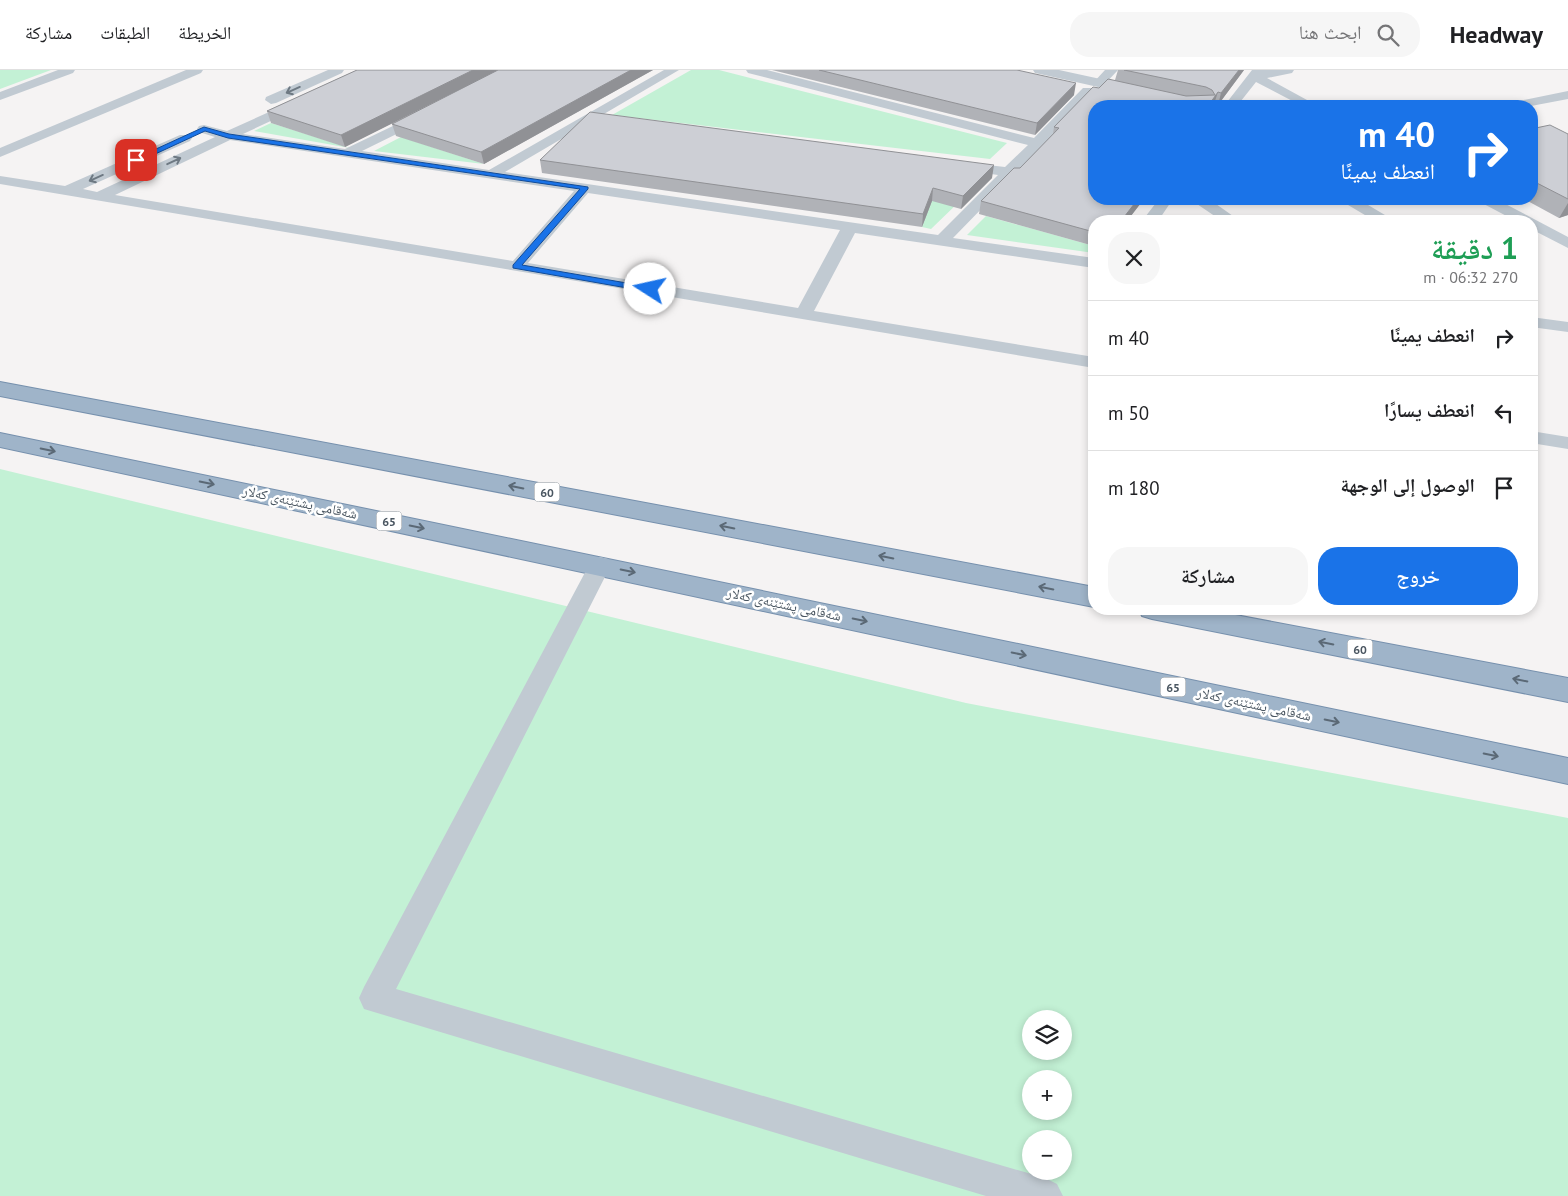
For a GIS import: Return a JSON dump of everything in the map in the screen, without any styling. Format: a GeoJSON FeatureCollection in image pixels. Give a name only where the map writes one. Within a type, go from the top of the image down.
{"type":"FeatureCollection","features":[{"type":"Feature","properties":{"kind":"highway","name":"60"},"geometry":{"type":"LineString","coordinates":[[0,389],[1088,597]]}},
{"type":"Feature","properties":{"kind":"highway","name":"شەقامی پشتێنەی کەلار"},"geometry":{"type":"LineString","coordinates":[[0,440],[600,565],[1568,771]]}},
{"type":"Feature","properties":{"kind":"highway","name":"60"},"geometry":{"type":"LineString","coordinates":[[1183,615],[1568,690]]}},
{"type":"Feature","properties":{"kind":"street"},"geometry":{"type":"LineString","coordinates":[[0,96],[69,70]]}},
{"type":"Feature","properties":{"kind":"street"},"geometry":{"type":"LineString","coordinates":[[0,153],[197,70]]}},
{"type":"Feature","properties":{"kind":"street"},"geometry":{"type":"LineString","coordinates":[[258,105],[338,70]]}},
{"type":"Feature","properties":{"kind":"street"},"geometry":{"type":"LineString","coordinates":[[492,174],[673,70]]}},
{"type":"Feature","properties":{"kind":"street"},"geometry":{"type":"LineString","coordinates":[[752,70],[1038,142]]}},
{"type":"Feature","properties":{"kind":"street"},"geometry":{"type":"LineString","coordinates":[[1040,70],[1136,100]]}},
{"type":"Feature","properties":{"kind":"street"},"geometry":{"type":"LineString","coordinates":[[942,240],[1112,70]]}},
{"type":"Feature","properties":{"kind":"street"},"geometry":{"type":"LineString","coordinates":[[1235,100],[1257,73],[1288,70]]}},
{"type":"Feature","properties":{"kind":"street"},"geometry":{"type":"LineString","coordinates":[[1257,73],[1301,100]]}},
{"type":"Feature","properties":{"kind":"street"},"geometry":{"type":"LineString","coordinates":[[1023,76],[1168,100]]}},
{"type":"Feature","properties":{"kind":"street"},"geometry":{"type":"LineString","coordinates":[[1538,101],[1568,95]]}},
{"type":"Feature","properties":{"kind":"street"},"geometry":{"type":"LineString","coordinates":[[98,196],[308,99]]}},
{"type":"Feature","properties":{"kind":"street"},"geometry":{"type":"LineString","coordinates":[[348,153],[435,109]]}},
{"type":"Feature","properties":{"kind":"street"},"geometry":{"type":"LineString","coordinates":[[590,118],[609,120]]}},
{"type":"Feature","properties":{"kind":"street"},"geometry":{"type":"LineString","coordinates":[[67,191],[222,121]]}},
{"type":"Feature","properties":{"kind":"street"},"geometry":{"type":"LineString","coordinates":[[204,129],[228,136],[1088,262]]}},
{"type":"Feature","properties":{"kind":"street"},"geometry":{"type":"LineString","coordinates":[[950,165],[1008,172]]}},
{"type":"Feature","properties":{"kind":"street"},"geometry":{"type":"LineString","coordinates":[[0,180],[1088,362]]}},
{"type":"Feature","properties":{"kind":"street"},"geometry":{"type":"LineString","coordinates":[[516,267],[585,188]]}},
{"type":"Feature","properties":{"kind":"street"},"geometry":{"type":"LineString","coordinates":[[1208,205],[1223,215]]}},
{"type":"Feature","properties":{"kind":"street"},"geometry":{"type":"LineString","coordinates":[[1358,205],[1375,215]]}},
{"type":"Feature","properties":{"kind":"street"},"geometry":{"type":"LineString","coordinates":[[1496,205],[1516,215]]}},
{"type":"Feature","properties":{"kind":"street"},"geometry":{"type":"LineString","coordinates":[[804,315],[850,227]]}},
{"type":"Feature","properties":{"kind":"street"},"geometry":{"type":"LineString","coordinates":[[1538,227],[1568,243]]}},
{"type":"Feature","properties":{"kind":"street"},"geometry":{"type":"LineString","coordinates":[[1538,314],[1563,326]]}},
{"type":"Feature","properties":{"kind":"street"},"geometry":{"type":"LineString","coordinates":[[1538,323],[1563,326]]}},
{"type":"Feature","properties":{"kind":"street"},"geometry":{"type":"LineString","coordinates":[[1538,438],[1568,443]]}},
{"type":"Feature","properties":{"kind":"street"},"geometry":{"type":"LineString","coordinates":[[600,565],[375,998],[1045,1196]]}},
{"type":"Feature","properties":{"kind":"green space"},"geometry":{"type":"Polygon","coordinates":[[[0,70],[51,70],[0,89],[0,70]]]}},
{"type":"Feature","properties":{"kind":"green space"},"geometry":{"type":"Polygon","coordinates":[[[691,70],[719,70],[1007,143],[990,159],[612,115],[691,70]]]}},
{"type":"Feature","properties":{"kind":"green space"},"geometry":{"type":"Polygon","coordinates":[[[271,123],[350,148],[254,131],[271,123]]]}},
{"type":"Feature","properties":{"kind":"green space"},"geometry":{"type":"Polygon","coordinates":[[[401,137],[484,164],[374,151],[401,137]]]}},
{"type":"Feature","properties":{"kind":"green space"},"geometry":{"type":"Polygon","coordinates":[[[933,197],[960,201],[931,229],[922,227],[933,197]]]}},
{"type":"Feature","properties":{"kind":"green space"},"geometry":{"type":"Polygon","coordinates":[[[986,216],[1088,244],[1088,252],[967,235],[986,216]]]}},
{"type":"Feature","properties":{"kind":"green space"},"geometry":{"type":"Polygon","coordinates":[[[0,469],[966,703],[1568,818],[1568,1196],[0,1196],[0,469]]]}},
{"type":"Feature","properties":{"kind":"building"},"geometry":{"type":"Polygon","coordinates":[[[357,70],[473,70],[341,135],[267,111],[357,70]]]}},
{"type":"Feature","properties":{"kind":"building"},"geometry":{"type":"Polygon","coordinates":[[[498,70],[631,70],[481,152],[392,124],[498,70]]]}},
{"type":"Feature","properties":{"kind":"building"},"geometry":{"type":"Polygon","coordinates":[[[819,70],[1017,70],[1076,83],[1037,123],[819,70]]]}},
{"type":"Feature","properties":{"kind":"building"},"geometry":{"type":"Polygon","coordinates":[[[1124,70],[1239,70],[1221,93],[1218,92],[1212,100],[1088,100],[1088,205],[1133,205],[1126,215],[1088,215],[1088,230],[981,201],[1014,168],[1020,168],[1059,128],[1054,127],[1093,87],[1099,88],[1108,79],[1186,96],[1215,95],[1212,90],[1206,87],[1124,70]]]}},
{"type":"Feature","properties":{"kind":"building"},"geometry":{"type":"Polygon","coordinates":[[[590,112],[994,165],[963,196],[933,188],[923,214],[540,160],[590,112]]]}},
{"type":"Feature","properties":{"kind":"building"},"geometry":{"type":"Polygon","coordinates":[[[1550,125],[1568,134],[1568,199],[1538,184],[1538,128],[1550,125]]]}},
{"type":"Feature","properties":{"kind":"route"},"geometry":{"type":"LineString","coordinates":[[136,160],[204,129],[228,136],[585,188],[516,267],[650,289]]}}]}
